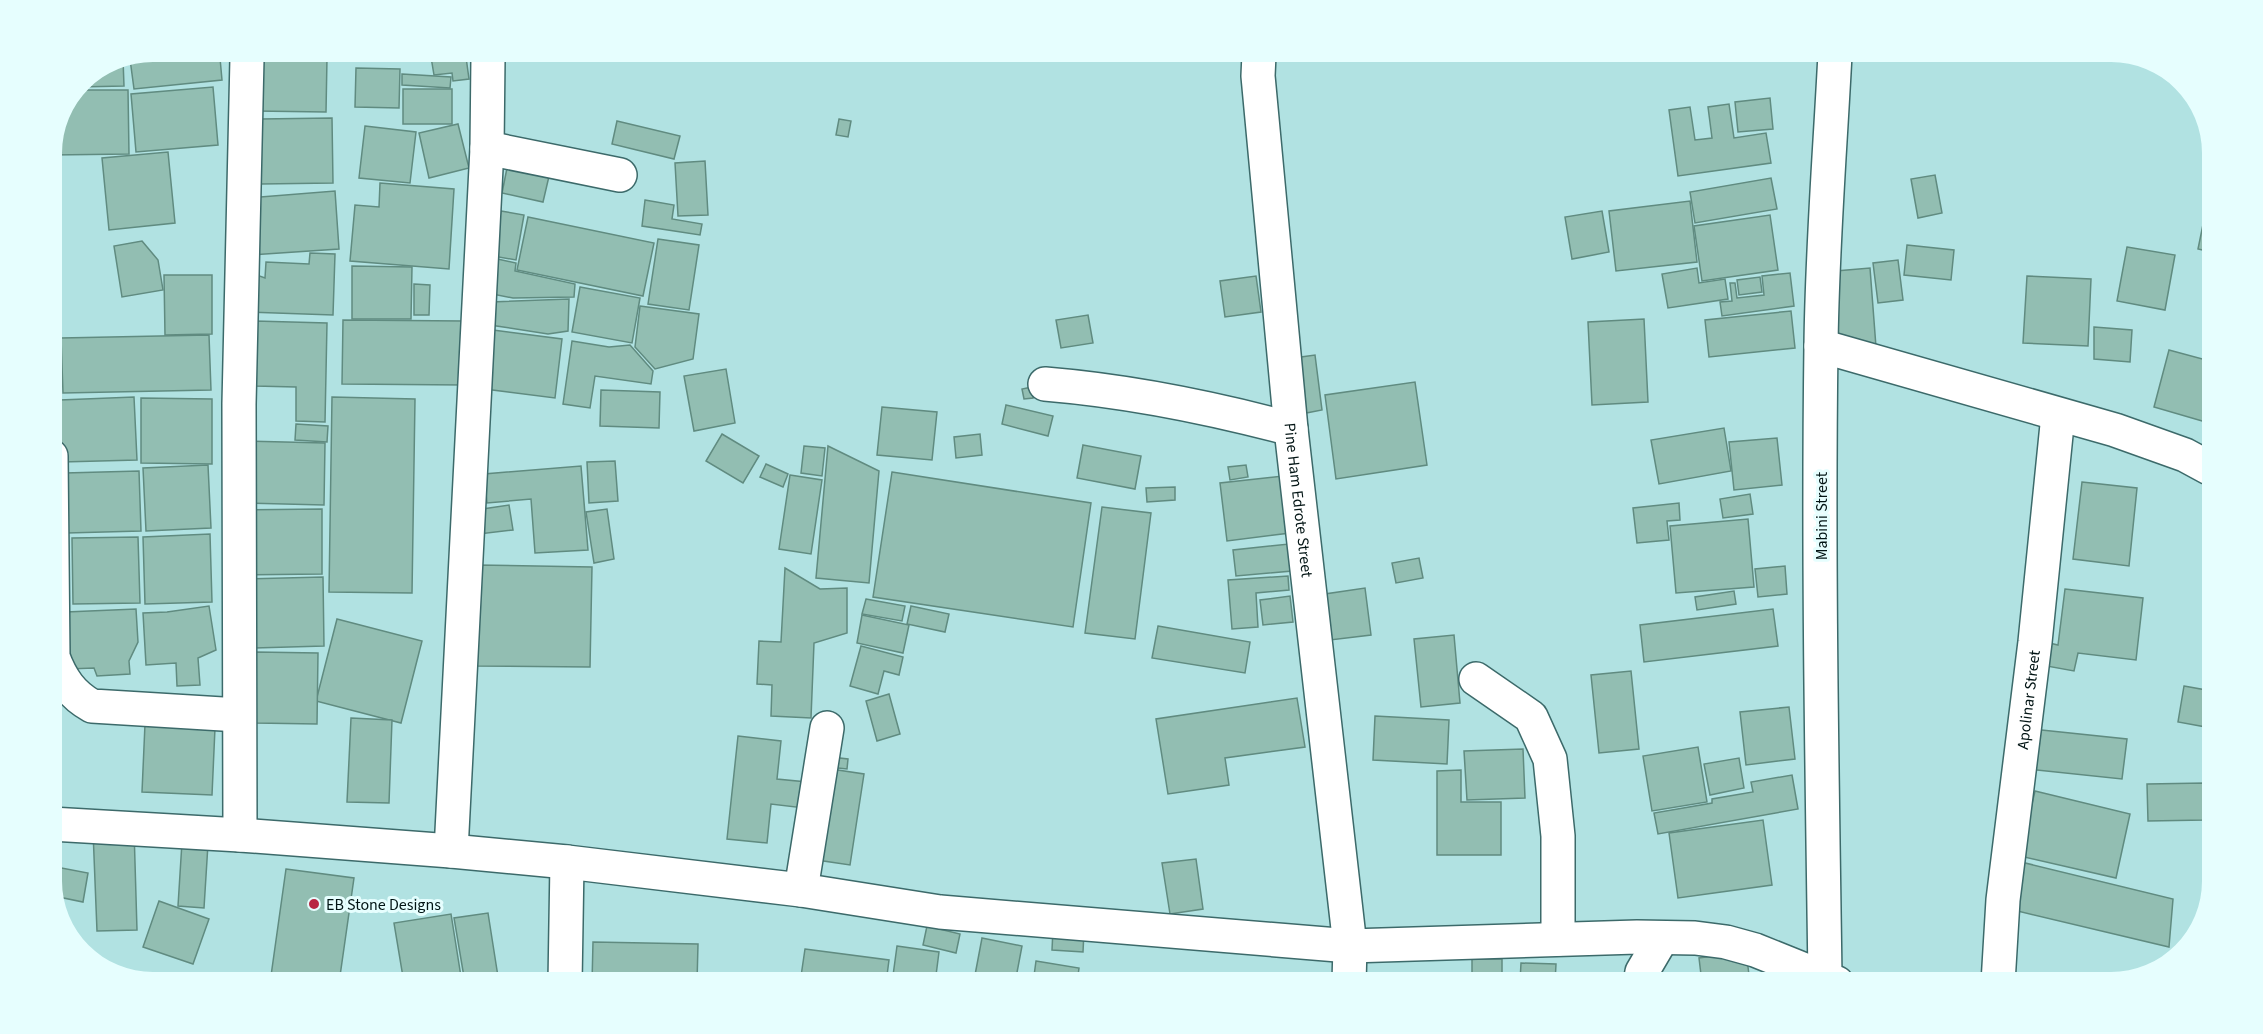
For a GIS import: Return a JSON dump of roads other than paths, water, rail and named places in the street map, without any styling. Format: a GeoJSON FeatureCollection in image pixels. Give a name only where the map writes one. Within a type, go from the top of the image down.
{"type":"FeatureCollection","features":[{"type":"Feature","properties":{"kind":"street"},"geometry":{"type":"LineString","coordinates":[[240,835],[239,404],[247,62]]}},
{"type":"Feature","properties":{"kind":"street"},"geometry":{"type":"LineString","coordinates":[[451,851],[487,148],[488,62]]}},
{"type":"Feature","properties":{"kind":"street","name":"Pine Ham Edrote Street"},"geometry":{"type":"LineString","coordinates":[[1259,62],[1258,76],[1291,429],[1350,946],[1349,972]]}},
{"type":"Feature","properties":{"kind":"street","name":"Mabini Street"},"geometry":{"type":"LineString","coordinates":[[1831,972],[1821,668],[1821,346],[1823,263],[1835,62]]}},
{"type":"Feature","properties":{"kind":"street"},"geometry":{"type":"LineString","coordinates":[[487,148],[620,175]]}},
{"type":"Feature","properties":{"kind":"street"},"geometry":{"type":"LineString","coordinates":[[1821,346],[2115,430],[2185,455],[2201,464]]}},
{"type":"Feature","properties":{"kind":"street"},"geometry":{"type":"LineString","coordinates":[[1045,384],[1148,396],[1214,409],[1291,429]]}},
{"type":"Feature","properties":{"kind":"street","name":"Apolinar Street"},"geometry":{"type":"LineString","coordinates":[[1999,972],[2003,900],[2035,642],[2058,415]]}},
{"type":"Feature","properties":{"kind":"street"},"geometry":{"type":"LineString","coordinates":[[62,678],[78,698],[92,706],[239,715]]}},
{"type":"Feature","properties":{"kind":"street"},"geometry":{"type":"LineString","coordinates":[[1476,679],[1531,717],[1550,759],[1558,836],[1558,939]]}},
{"type":"Feature","properties":{"kind":"street"},"geometry":{"type":"LineString","coordinates":[[801,890],[827,728]]}},
{"type":"Feature","properties":{"kind":"street"},"geometry":{"type":"LineString","coordinates":[[62,825],[451,851],[567,862],[801,890],[940,912],[1350,946],[1558,939],[1662,938],[1726,942],[1810,972]]}},
{"type":"Feature","properties":{"kind":"street"},"geometry":{"type":"LineString","coordinates":[[565,972],[567,862]]}},
{"type":"Feature","properties":{"kind":"street"},"geometry":{"type":"LineString","coordinates":[[1642,972],[1662,938]]}},
{"type":"Feature","properties":{"kind":"place","name":"EB Stone Designs"},"geometry":{"type":"Point","coordinates":[314,904]}}]}
